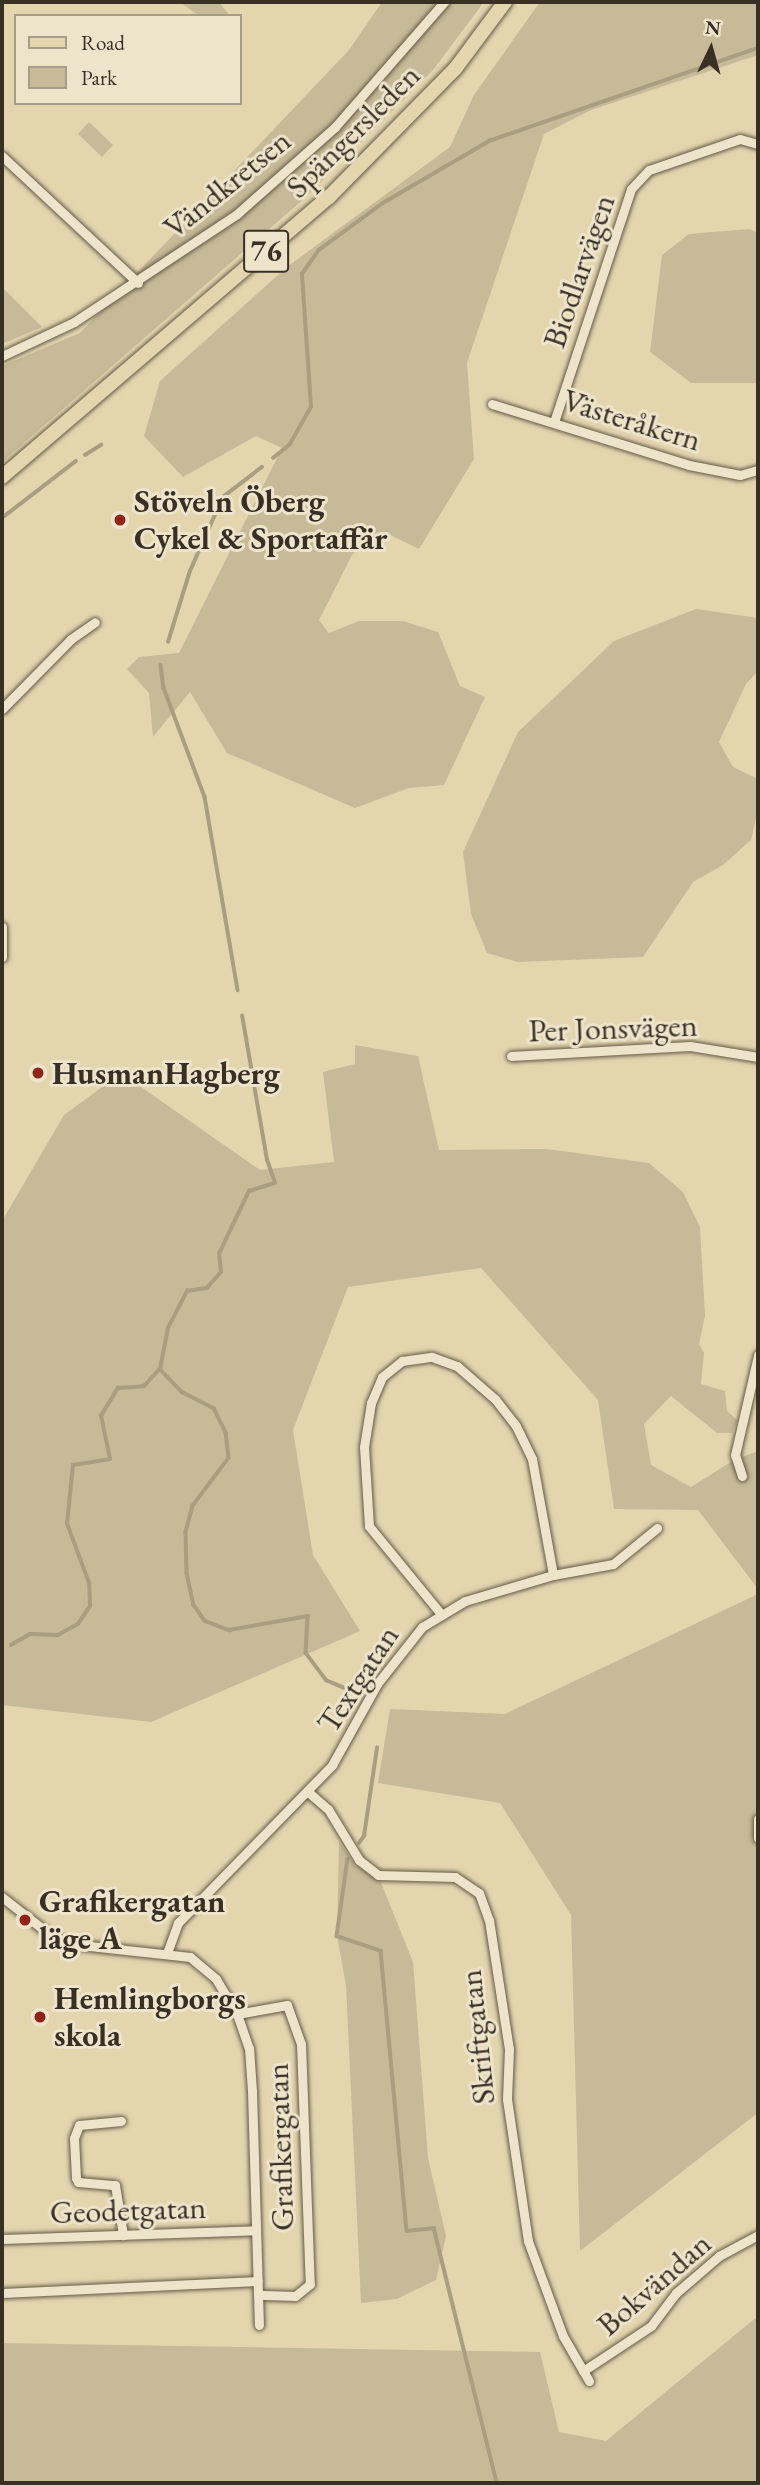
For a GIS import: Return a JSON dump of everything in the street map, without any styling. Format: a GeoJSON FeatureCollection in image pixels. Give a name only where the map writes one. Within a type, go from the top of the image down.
{"type":"FeatureCollection","features":[{"type":"Feature","properties":{"kind":"main road","name":"Spängersleden"},"geometry":{"type":"LineString","coordinates":[[2,477],[329,197],[455,69],[505,2]]}},
{"type":"Feature","properties":{"kind":"street","name":"Vändkretsen"},"geometry":{"type":"LineString","coordinates":[[2,356],[74,322],[138,283],[237,214],[335,127],[444,2]]}},
{"type":"Feature","properties":{"kind":"street","name":"Biodlarvägen"},"geometry":{"type":"LineString","coordinates":[[554,422],[631,189],[649,170],[740,139],[758,144]]}},
{"type":"Feature","properties":{"kind":"street"},"geometry":{"type":"LineString","coordinates":[[2,156],[138,283]]}},
{"type":"Feature","properties":{"kind":"street","name":"Västeråkern"},"geometry":{"type":"LineString","coordinates":[[492,404],[689,465],[740,475],[758,470]]}},
{"type":"Feature","properties":{"kind":"street"},"geometry":{"type":"LineString","coordinates":[[2,709],[95,622]]}},
{"type":"Feature","properties":{"kind":"street"},"geometry":{"type":"LineString","coordinates":[[2,927],[2,957]]}},
{"type":"Feature","properties":{"kind":"street","name":"Per Jonsvägen"},"geometry":{"type":"LineString","coordinates":[[511,1056],[690,1046],[758,1057]]}},
{"type":"Feature","properties":{"kind":"street"},"geometry":{"type":"LineString","coordinates":[[742,1476],[735,1455],[758,1355]]}},
{"type":"Feature","properties":{"kind":"street"},"geometry":{"type":"LineString","coordinates":[[441,1614],[369,1526],[364,1447],[370,1404],[382,1377],[402,1361],[432,1357],[457,1366],[495,1399],[516,1426],[532,1459],[553,1574]]}},
{"type":"Feature","properties":{"kind":"street","name":"Textgatan"},"geometry":{"type":"LineString","coordinates":[[167,1953],[178,1923],[332,1765],[400,1650],[441,1614],[464,1601],[553,1574],[613,1564],[657,1528]]}},
{"type":"Feature","properties":{"kind":"street","name":"Skriftgatan"},"geometry":{"type":"LineString","coordinates":[[307,1791],[328,1810],[359,1860],[378,1875],[456,1877],[479,1893],[489,1920],[509,2049],[507,2099],[528,2241],[563,2336],[589,2381]]}},
{"type":"Feature","properties":{"kind":"street"},"geometry":{"type":"LineString","coordinates":[[758,1819],[758,1838]]}},
{"type":"Feature","properties":{"kind":"street","name":"Grafikergatan"},"geometry":{"type":"LineString","coordinates":[[2,1897],[53,1937],[71,1944],[190,1957],[204,1966],[237,2014],[248,2048],[259,2325]]}},
{"type":"Feature","properties":{"kind":"street","name":"Grafikergatan"},"geometry":{"type":"LineString","coordinates":[[237,2014],[287,2005],[301,2044],[310,2284],[295,2296],[258,2295]]}},
{"type":"Feature","properties":{"kind":"street"},"geometry":{"type":"LineString","coordinates":[[121,2121],[79,2124],[74,2138],[78,2182],[115,2185],[123,2235]]}},
{"type":"Feature","properties":{"kind":"street","name":"Geodetgatan"},"geometry":{"type":"LineString","coordinates":[[2,2239],[256,2230]]}},
{"type":"Feature","properties":{"kind":"street","name":"Bokvändan"},"geometry":{"type":"LineString","coordinates":[[583,2371],[651,2326],[676,2293],[719,2256],[758,2235]]}},
{"type":"Feature","properties":{"kind":"street"},"geometry":{"type":"LineString","coordinates":[[2,2293],[258,2281]]}},
{"type":"Feature","properties":{"kind":"green space"},"geometry":{"type":"Polygon","coordinates":[[[180,2],[219,2],[228,14],[196,14],[180,2]]]}},
{"type":"Feature","properties":{"kind":"green space"},"geometry":{"type":"Polygon","coordinates":[[[382,2],[484,2],[433,70],[306,197],[2,462],[2,366],[80,333],[349,50],[382,2]]]}},
{"type":"Feature","properties":{"kind":"green space"},"geometry":{"type":"Polygon","coordinates":[[[540,2],[758,2],[758,55],[591,110],[544,134],[467,363],[474,459],[419,549],[386,533],[369,538],[352,555],[319,620],[329,633],[359,621],[403,621],[438,632],[460,686],[485,697],[444,785],[409,788],[355,808],[227,753],[190,692],[153,737],[149,693],[127,669],[139,657],[179,653],[282,448],[256,436],[183,477],[144,436],[160,381],[287,267],[450,147],[474,95],[540,2]]]}},
{"type":"Feature","properties":{"kind":"green space"},"geometry":{"type":"Polygon","coordinates":[[[89,122],[113,145],[102,157],[78,134],[89,122]]]}},
{"type":"Feature","properties":{"kind":"green space"},"geometry":{"type":"Polygon","coordinates":[[[750,229],[758,233],[758,383],[691,383],[650,352],[662,255],[689,234],[750,229]]]}},
{"type":"Feature","properties":{"kind":"green space"},"geometry":{"type":"Polygon","coordinates":[[[2,287],[42,327],[2,344],[2,287]]]}},
{"type":"Feature","properties":{"kind":"green space"},"geometry":{"type":"Polygon","coordinates":[[[696,609],[758,618],[758,671],[746,684],[719,742],[733,767],[758,779],[758,809],[751,840],[723,865],[693,882],[643,957],[518,962],[487,953],[471,914],[463,852],[518,732],[614,641],[696,609]]]}},
{"type":"Feature","properties":{"kind":"green space"},"geometry":{"type":"Polygon","coordinates":[[[355,1045],[418,1056],[439,1150],[547,1149],[649,1163],[683,1192],[700,1227],[705,1316],[699,1344],[704,1353],[701,1384],[725,1391],[727,1411],[737,1420],[732,1433],[717,1433],[671,1396],[644,1424],[651,1465],[691,1487],[734,1460],[758,1451],[758,1589],[698,1510],[614,1509],[598,1400],[481,1268],[348,1287],[293,1430],[313,1555],[360,1631],[151,1722],[2,1705],[2,1221],[64,1115],[121,1073],[260,1170],[334,1162],[323,1072],[355,1064],[355,1045]]]}},
{"type":"Feature","properties":{"kind":"green space"},"geometry":{"type":"Polygon","coordinates":[[[758,1594],[758,2117],[755,2115],[580,2251],[571,1915],[500,1803],[378,1783],[390,1709],[505,1714],[758,1594]]]}},
{"type":"Feature","properties":{"kind":"green space"},"geometry":{"type":"Polygon","coordinates":[[[339,1842],[355,1865],[380,1880],[413,1962],[428,2158],[446,2236],[436,2280],[397,2299],[361,2303],[346,1985],[337,1936],[339,1842]]]}},
{"type":"Feature","properties":{"kind":"green space"},"geometry":{"type":"Polygon","coordinates":[[[758,2316],[758,2483],[2,2483],[2,2343],[540,2352],[559,2432],[606,2441],[758,2316]]]}},
{"type":"Feature","properties":{"kind":"waterway"},"geometry":{"type":"LineString","coordinates":[[273,458],[290,444],[311,407],[302,274],[319,250],[383,203],[489,141],[758,48]]}},
{"type":"Feature","properties":{"kind":"waterway"},"geometry":{"type":"LineString","coordinates":[[85,455],[101,445]]}},
{"type":"Feature","properties":{"kind":"waterway"},"geometry":{"type":"LineString","coordinates":[[2,518],[76,461]]}},
{"type":"Feature","properties":{"kind":"waterway"},"geometry":{"type":"LineString","coordinates":[[168,642],[190,571],[223,497],[262,467]]}},
{"type":"Feature","properties":{"kind":"waterway"},"geometry":{"type":"LineString","coordinates":[[161,665],[164,688],[205,797],[238,990]]}},
{"type":"Feature","properties":{"kind":"waterway"},"geometry":{"type":"LineString","coordinates":[[11,1645],[30,1634],[58,1635],[78,1624],[90,1606],[89,1583],[67,1524],[73,1465],[110,1459],[101,1416],[118,1388],[144,1386],[160,1369],[168,1328],[187,1291],[207,1288],[221,1272],[219,1254],[249,1191],[275,1183],[267,1160],[242,1016]]}},
{"type":"Feature","properties":{"kind":"waterway"},"geometry":{"type":"LineString","coordinates":[[160,1369],[182,1392],[214,1408],[226,1433],[229,1458],[193,1506],[186,1532],[187,1573],[194,1605],[205,1621],[229,1630],[308,1616],[306,1653],[326,1680],[352,1691]]}},
{"type":"Feature","properties":{"kind":"waterway"},"geometry":{"type":"LineString","coordinates":[[359,1843],[364,1836],[377,1748]]}},
{"type":"Feature","properties":{"kind":"waterway"},"geometry":{"type":"LineString","coordinates":[[348,1859],[337,1936],[381,1951],[407,2231],[434,2228],[497,2483]]}},
{"type":"Feature","properties":{"kind":"place","name":"Stöveln Öberg Cykel & Sportaffär"},"geometry":{"type":"Point","coordinates":[120,520]}},
{"type":"Feature","properties":{"kind":"place","name":"HusmanHagberg"},"geometry":{"type":"Point","coordinates":[38,1073]}},
{"type":"Feature","properties":{"kind":"place","name":"Grafikergatan läge A"},"geometry":{"type":"Point","coordinates":[25,1920]}},
{"type":"Feature","properties":{"kind":"place","name":"Hemlingborgs skola"},"geometry":{"type":"Point","coordinates":[40,2017]}}]}
